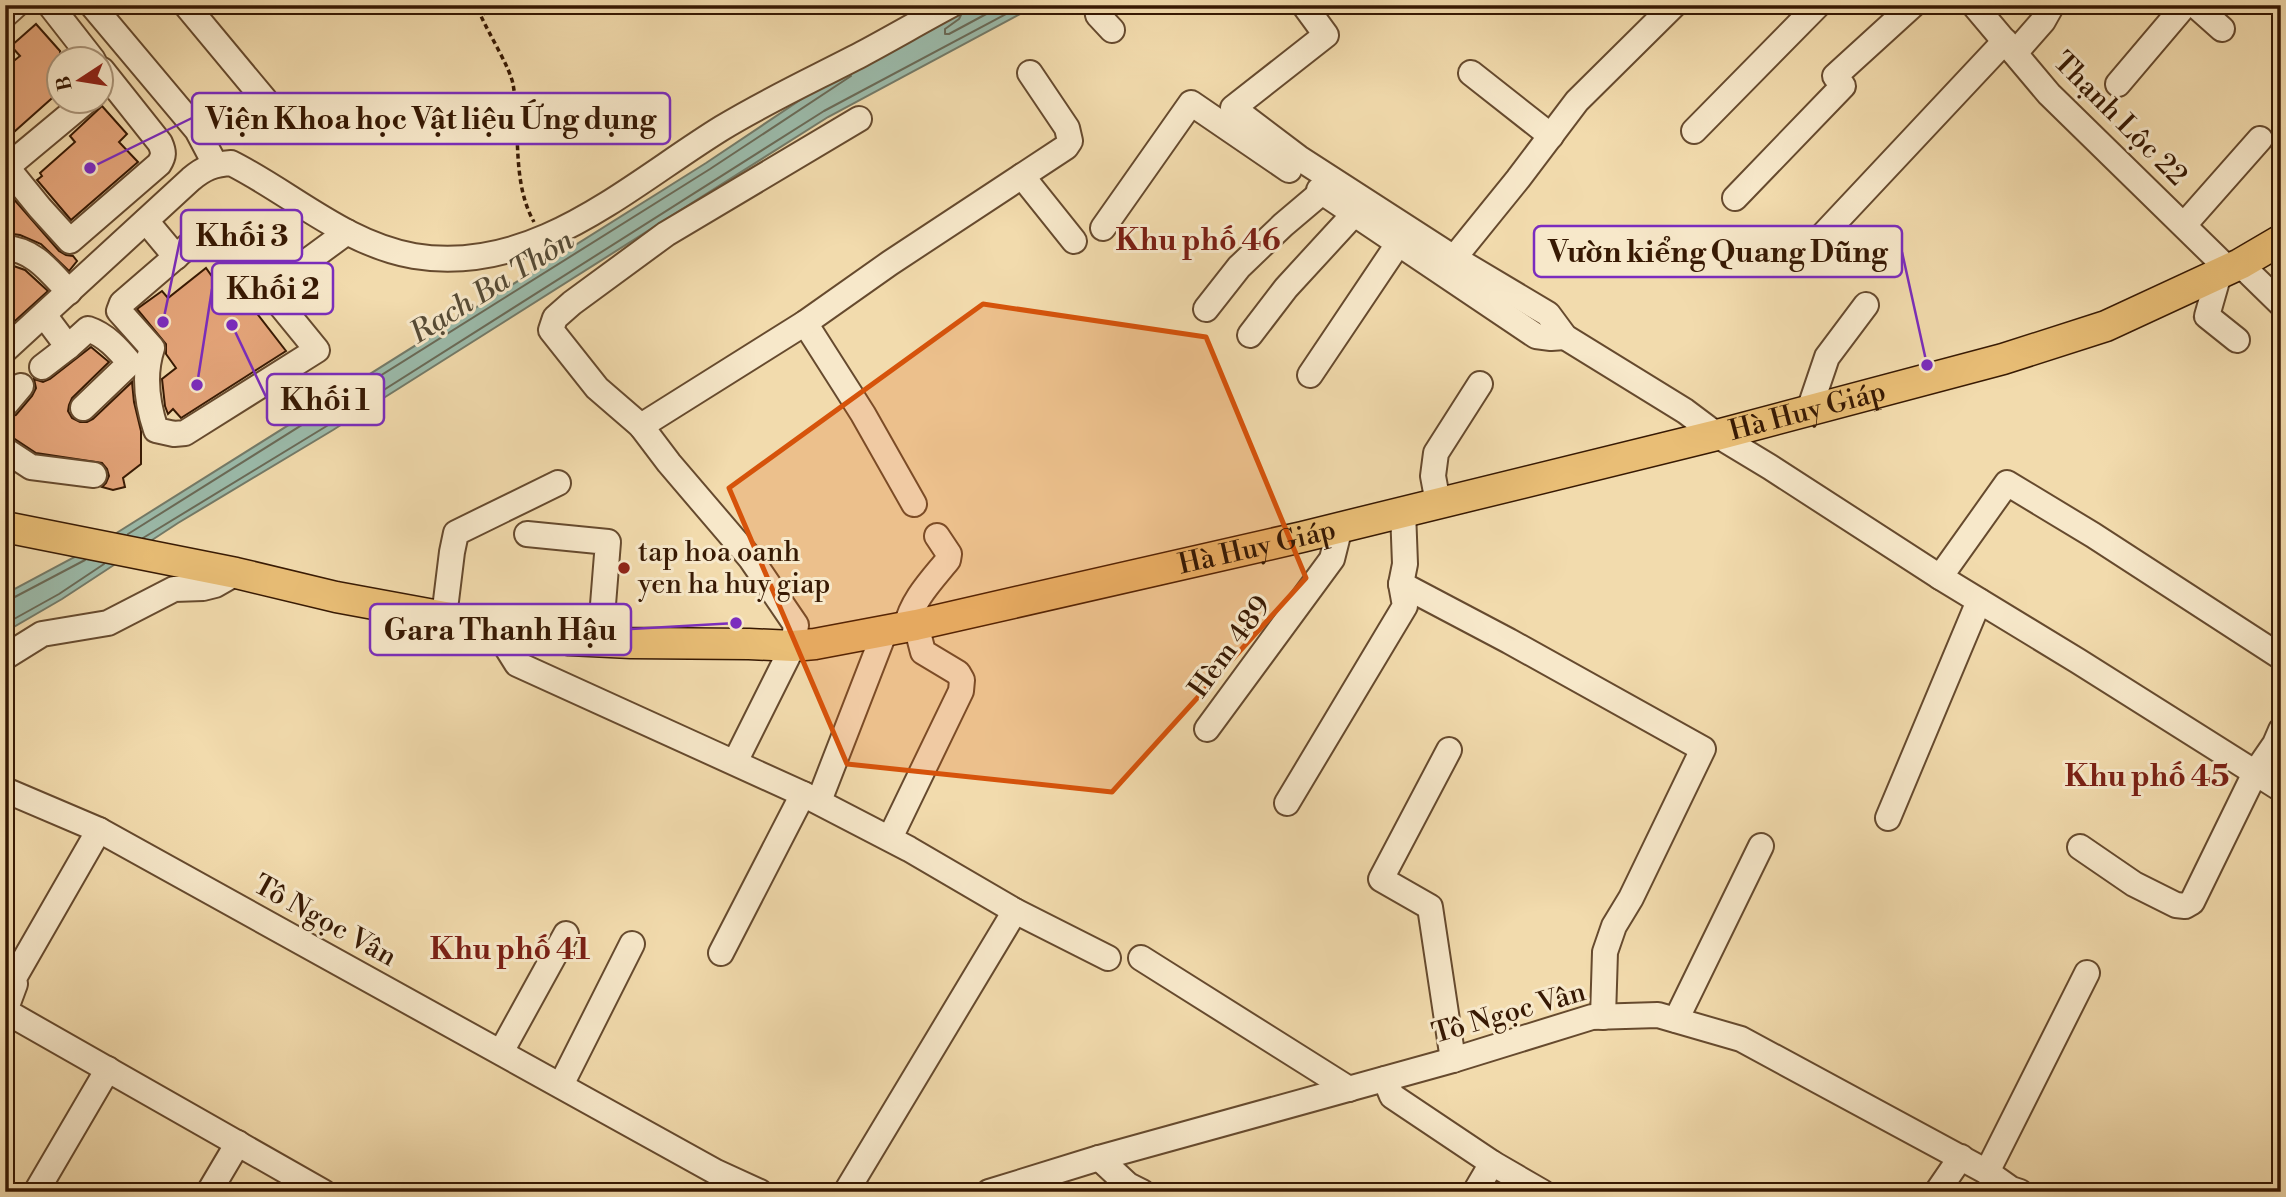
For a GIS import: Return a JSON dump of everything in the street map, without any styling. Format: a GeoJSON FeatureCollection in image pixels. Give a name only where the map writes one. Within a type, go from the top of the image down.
{"type":"FeatureCollection","features":[{"type":"Feature","properties":{"kind":"main road","name":"Hà Huy Giáp"},"geometry":{"type":"LineString","coordinates":[[7,528],[236,573],[336,597],[569,640],[793,646],[815,644],[1142,575],[1717,435],[2003,359],[2106,326],[2229,269],[2281,240]]}},
{"type":"Feature","properties":{"kind":"street"},"geometry":{"type":"LineString","coordinates":[[5,15],[16,5]]}},
{"type":"Feature","properties":{"kind":"street"},"geometry":{"type":"LineString","coordinates":[[50,5],[82,46]]}},
{"type":"Feature","properties":{"kind":"street"},"geometry":{"type":"LineString","coordinates":[[186,5],[265,100]]}},
{"type":"Feature","properties":{"kind":"street"},"geometry":{"type":"LineString","coordinates":[[5,350],[200,171],[215,164],[231,163],[347,232],[380,247],[413,256],[453,259],[512,250],[547,236],[624,195],[722,128],[951,5]]}},
{"type":"Feature","properties":{"kind":"street"},"geometry":{"type":"LineString","coordinates":[[1100,5],[1097,8],[1098,15],[1112,30]]}},
{"type":"Feature","properties":{"kind":"street"},"geometry":{"type":"LineString","coordinates":[[1304,5],[1326,35],[1233,108],[1299,158],[1454,258],[1548,314],[1565,337],[1685,411],[1717,435],[1940,577],[2281,789]]}},
{"type":"Feature","properties":{"kind":"street"},"geometry":{"type":"LineString","coordinates":[[1454,258],[1577,101],[1674,5]]}},
{"type":"Feature","properties":{"kind":"street"},"geometry":{"type":"LineString","coordinates":[[1694,131],[1818,5]]}},
{"type":"Feature","properties":{"kind":"street"},"geometry":{"type":"LineString","coordinates":[[1735,198],[1843,86],[1835,76],[1913,5]]}},
{"type":"Feature","properties":{"kind":"street","name":"Thạnh Lộc 22"},"geometry":{"type":"LineString","coordinates":[[1974,5],[2049,94],[2229,269],[2281,304]]}},
{"type":"Feature","properties":{"kind":"street"},"geometry":{"type":"LineString","coordinates":[[1823,234],[2010,47],[2043,21],[2052,5]]}},
{"type":"Feature","properties":{"kind":"street"},"geometry":{"type":"LineString","coordinates":[[2118,84],[2185,5]]}},
{"type":"Feature","properties":{"kind":"street"},"geometry":{"type":"LineString","coordinates":[[2195,5],[2222,29]]}},
{"type":"Feature","properties":{"kind":"street"},"geometry":{"type":"LineString","coordinates":[[101,8],[139,61],[197,130],[215,164]]}},
{"type":"Feature","properties":{"kind":"street"},"geometry":{"type":"LineString","coordinates":[[116,73],[139,61]]}},
{"type":"Feature","properties":{"kind":"street"},"geometry":{"type":"LineString","coordinates":[[641,426],[805,323],[890,263],[1066,147],[1070,141],[1067,128],[1030,73]]}},
{"type":"Feature","properties":{"kind":"street"},"geometry":{"type":"LineString","coordinates":[[1471,74],[1551,136]]}},
{"type":"Feature","properties":{"kind":"street"},"geometry":{"type":"LineString","coordinates":[[68,116],[6,166],[70,241],[159,164],[163,157],[163,150],[116,94]]}},
{"type":"Feature","properties":{"kind":"street"},"geometry":{"type":"LineString","coordinates":[[1103,228],[1191,103],[1536,336],[1565,337]]}},
{"type":"Feature","properties":{"kind":"street"},"geometry":{"type":"LineString","coordinates":[[735,762],[793,646],[796,625],[751,559],[669,464],[641,426],[597,388],[551,330],[555,318],[572,303],[666,234],[859,120]]}},
{"type":"Feature","properties":{"kind":"street"},"geometry":{"type":"LineString","coordinates":[[2184,225],[2260,139]]}},
{"type":"Feature","properties":{"kind":"street"},"geometry":{"type":"LineString","coordinates":[[1022,176],[1074,240]]}},
{"type":"Feature","properties":{"kind":"street"},"geometry":{"type":"LineString","coordinates":[[1206,309],[1239,267],[1322,192]]}},
{"type":"Feature","properties":{"kind":"street"},"geometry":{"type":"LineString","coordinates":[[115,201],[176,257]]}},
{"type":"Feature","properties":{"kind":"street"},"geometry":{"type":"LineString","coordinates":[[1250,335],[1286,288],[1354,214]]}},
{"type":"Feature","properties":{"kind":"street"},"geometry":{"type":"LineString","coordinates":[[208,229],[220,229],[268,290],[317,350],[185,433],[174,434],[156,429],[147,405],[148,359],[152,348],[119,311],[122,303],[208,229]]}},
{"type":"Feature","properties":{"kind":"street"},"geometry":{"type":"LineString","coordinates":[[268,290],[347,232]]}},
{"type":"Feature","properties":{"kind":"street"},"geometry":{"type":"LineString","coordinates":[[1310,375],[1398,244]]}},
{"type":"Feature","properties":{"kind":"street"},"geometry":{"type":"LineString","coordinates":[[5,248],[16,248],[40,260],[69,292]]}},
{"type":"Feature","properties":{"kind":"street"},"geometry":{"type":"LineString","coordinates":[[2229,269],[2207,316],[2237,340]]}},
{"type":"Feature","properties":{"kind":"street"},"geometry":{"type":"LineString","coordinates":[[1808,410],[1827,357],[1866,306]]}},
{"type":"Feature","properties":{"kind":"street"},"geometry":{"type":"LineString","coordinates":[[44,315],[68,347]]}},
{"type":"Feature","properties":{"kind":"street"},"geometry":{"type":"LineString","coordinates":[[805,323],[863,414],[914,505]]}},
{"type":"Feature","properties":{"kind":"street"},"geometry":{"type":"LineString","coordinates":[[42,367],[88,329],[106,339],[130,363],[82,408]]}},
{"type":"Feature","properties":{"kind":"street"},"geometry":{"type":"LineString","coordinates":[[1438,503],[1433,477],[1436,453],[1480,384]]}},
{"type":"Feature","properties":{"kind":"street"},"geometry":{"type":"LineString","coordinates":[[5,405],[21,386]]}},
{"type":"Feature","properties":{"kind":"street"},"geometry":{"type":"LineString","coordinates":[[5,450],[31,467],[94,475]]}},
{"type":"Feature","properties":{"kind":"street"},"geometry":{"type":"LineString","coordinates":[[444,617],[456,533],[558,483]]}},
{"type":"Feature","properties":{"kind":"street"},"geometry":{"type":"LineString","coordinates":[[1940,577],[2007,483],[2093,535],[2281,657]]}},
{"type":"Feature","properties":{"kind":"street"},"geometry":{"type":"LineString","coordinates":[[1287,803],[1405,606],[1401,584],[1405,564],[1403,512]]}},
{"type":"Feature","properties":{"kind":"street","name":"Hèm 489"},"geometry":{"type":"LineString","coordinates":[[1207,729],[1332,559],[1340,527]]}},
{"type":"Feature","properties":{"kind":"street"},"geometry":{"type":"LineString","coordinates":[[527,534],[608,542],[600,642]]}},
{"type":"Feature","properties":{"kind":"street"},"geometry":{"type":"LineString","coordinates":[[720,953],[811,798],[915,601],[947,560],[948,554],[937,536]]}},
{"type":"Feature","properties":{"kind":"street"},"geometry":{"type":"LineString","coordinates":[[5,657],[42,634],[108,623],[174,589],[203,589],[236,573]]}},
{"type":"Feature","properties":{"kind":"street"},"geometry":{"type":"LineString","coordinates":[[1401,584],[1703,749],[1631,898],[1614,926],[1605,952],[1602,1017]]}},
{"type":"Feature","properties":{"kind":"street"},"geometry":{"type":"LineString","coordinates":[[1888,818],[1979,601]]}},
{"type":"Feature","properties":{"kind":"street"},"geometry":{"type":"LineString","coordinates":[[890,838],[961,691],[962,680],[958,673],[923,652],[903,627]]}},
{"type":"Feature","properties":{"kind":"street"},"geometry":{"type":"LineString","coordinates":[[501,628],[507,648],[517,664],[811,798],[890,838],[1015,911],[1108,958]]}},
{"type":"Feature","properties":{"kind":"street"},"geometry":{"type":"LineString","coordinates":[[2081,847],[2134,884],[2176,905],[2185,906],[2192,902],[2255,773],[2275,744],[2281,730]]}},
{"type":"Feature","properties":{"kind":"street"},"geometry":{"type":"LineString","coordinates":[[1449,750],[1381,879],[1430,906],[1453,1060]]}},
{"type":"Feature","properties":{"kind":"street","name":"Tô Ngọc Vân"},"geometry":{"type":"LineString","coordinates":[[5,790],[99,830],[561,1085],[710,1182],[760,1192]]}},
{"type":"Feature","properties":{"kind":"street"},"geometry":{"type":"LineString","coordinates":[[99,830],[10,985],[5,1011],[323,1192]]}},
{"type":"Feature","properties":{"kind":"street"},"geometry":{"type":"LineString","coordinates":[[1676,1020],[1760,846]]}},
{"type":"Feature","properties":{"kind":"street"},"geometry":{"type":"LineString","coordinates":[[846,1192],[1015,911]]}},
{"type":"Feature","properties":{"kind":"street"},"geometry":{"type":"LineString","coordinates":[[501,1052],[566,934]]}},
{"type":"Feature","properties":{"kind":"street"},"geometry":{"type":"LineString","coordinates":[[561,1085],[632,944]]}},
{"type":"Feature","properties":{"kind":"street"},"geometry":{"type":"LineString","coordinates":[[1141,958],[1349,1089]]}},
{"type":"Feature","properties":{"kind":"street"},"geometry":{"type":"LineString","coordinates":[[1987,1172],[2087,973]]}},
{"type":"Feature","properties":{"kind":"street","name":"Tô Ngọc Vân"},"geometry":{"type":"LineString","coordinates":[[989,1192],[1099,1158],[1453,1060],[1592,1017],[1658,1015],[1741,1039],[1961,1157],[2013,1191]]}},
{"type":"Feature","properties":{"kind":"street"},"geometry":{"type":"LineString","coordinates":[[36,1192],[108,1069]]}},
{"type":"Feature","properties":{"kind":"street"},"geometry":{"type":"LineString","coordinates":[[1385,1079],[1392,1096],[1492,1163],[1542,1192]]}},
{"type":"Feature","properties":{"kind":"street"},"geometry":{"type":"LineString","coordinates":[[209,1192],[238,1143]]}},
{"type":"Feature","properties":{"kind":"street"},"geometry":{"type":"LineString","coordinates":[[1937,1192],[1961,1157]]}},
{"type":"Feature","properties":{"kind":"street"},"geometry":{"type":"LineString","coordinates":[[1099,1158],[1128,1185],[1142,1192]]}},
{"type":"Feature","properties":{"kind":"street"},"geometry":{"type":"LineString","coordinates":[[1475,1192],[1492,1163]]}},
{"type":"Feature","properties":{"kind":"path"},"geometry":{"type":"LineString","coordinates":[[494,5],[481,16],[513,81],[521,186],[527,209],[538,228],[547,236]]}},
{"type":"Feature","properties":{"kind":"highlighted area"},"geometry":{"type":"Polygon","coordinates":[[[983,304],[1206,337],[1306,578],[1112,792],[847,764],[729,488],[983,304]]]}},
{"type":"Feature","properties":{"kind":"water"},"geometry":{"type":"Polygon","coordinates":[[[953,5],[1043,5],[1020,14],[828,117],[333,430],[5,632],[5,594],[99,544],[706,163],[830,80],[953,5]]]}},
{"type":"Feature","properties":{"kind":"building"},"geometry":{"type":"Polygon","coordinates":[[[36,24],[56,46],[46,46],[46,103],[5,140],[5,68],[20,56],[11,46],[36,24]]]}},
{"type":"Feature","properties":{"kind":"building"},"geometry":{"type":"Polygon","coordinates":[[[91,116],[111,116],[127,134],[119,142],[138,162],[71,220],[37,180],[42,176],[40,173],[75,142],[70,136],[91,116]]]}},
{"type":"Feature","properties":{"kind":"building"},"geometry":{"type":"Polygon","coordinates":[[[5,189],[59,251],[73,256],[77,261],[69,271],[41,244],[20,235],[5,233],[5,189]]]}},
{"type":"Feature","properties":{"kind":"building"},"geometry":{"type":"Polygon","coordinates":[[[5,263],[25,270],[48,291],[5,330],[5,263]]]}},
{"type":"Feature","properties":{"kind":"building"},"geometry":{"type":"Polygon","coordinates":[[[221,267],[286,351],[181,418],[173,409],[168,414],[162,379],[176,368],[166,354],[166,344],[137,309],[162,291],[168,298],[206,268],[211,275],[221,267]]]}},
{"type":"Feature","properties":{"kind":"building"},"geometry":{"type":"Polygon","coordinates":[[[91,347],[109,362],[72,398],[68,411],[72,418],[80,422],[93,419],[132,382],[141,431],[141,464],[123,478],[125,487],[113,490],[102,487],[109,476],[102,463],[36,453],[5,435],[5,419],[16,415],[32,396],[36,388],[34,379],[43,382],[50,379],[91,347]]]}},
{"type":"Feature","properties":{"kind":"place","name":"Viện Khoa học Vật liệu Ứng dụng"},"geometry":{"type":"Point","coordinates":[90,168]}},
{"type":"Feature","properties":{"kind":"place","name":"Khối 3"},"geometry":{"type":"Point","coordinates":[163,322]}},
{"type":"Feature","properties":{"kind":"place","name":"Khối 1"},"geometry":{"type":"Point","coordinates":[232,325]}},
{"type":"Feature","properties":{"kind":"place","name":"Vườn kiểng Quang Dũng"},"geometry":{"type":"Point","coordinates":[1927,365]}},
{"type":"Feature","properties":{"kind":"place","name":"Khối 2"},"geometry":{"type":"Point","coordinates":[197,385]}},
{"type":"Feature","properties":{"kind":"place","name":"tap hoa oanh yen ha huy giap"},"geometry":{"type":"Point","coordinates":[624,568]}},
{"type":"Feature","properties":{"kind":"place","name":"Gara Thanh Hậu"},"geometry":{"type":"Point","coordinates":[736,623]}},
{"type":"Feature","properties":{"kind":"district","name":"Khu phố 46"},"geometry":{"type":"Point","coordinates":[1198,241]}},
{"type":"Feature","properties":{"kind":"district","name":"Khu phố 45"},"geometry":{"type":"Point","coordinates":[2147,777]}},
{"type":"Feature","properties":{"kind":"district","name":"Khu phố 41"},"geometry":{"type":"Point","coordinates":[510,950]}},
{"type":"Feature","properties":{"kind":"water label","name":"Rạch Ba Thôn"},"geometry":{"type":"Point","coordinates":[492,287]}}]}
